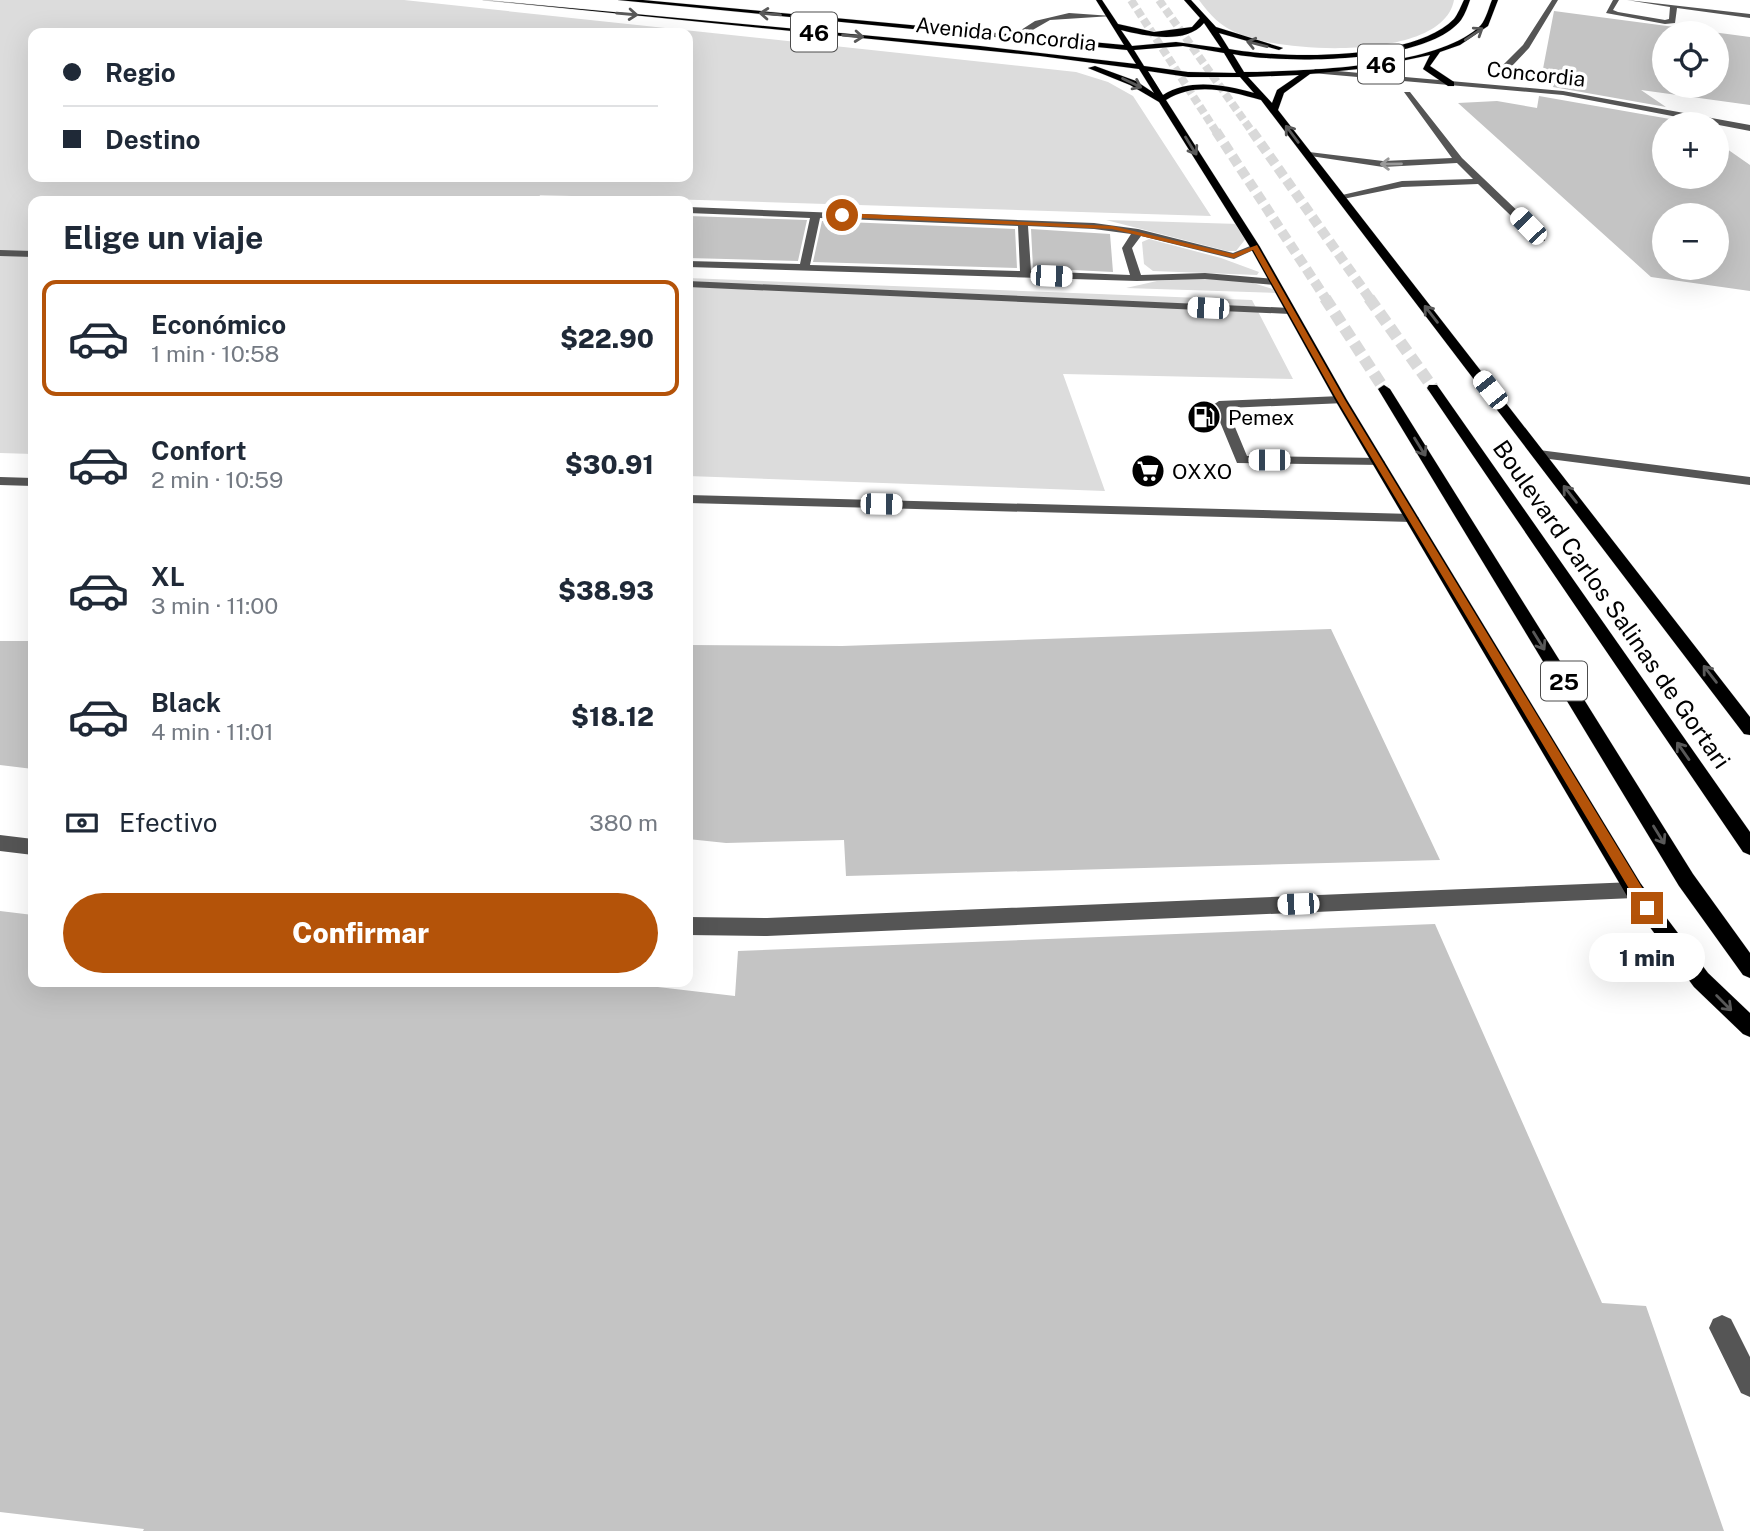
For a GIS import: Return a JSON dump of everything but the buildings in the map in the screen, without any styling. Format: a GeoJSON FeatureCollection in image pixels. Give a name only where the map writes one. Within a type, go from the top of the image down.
{"type":"FeatureCollection","features":[{"type":"Feature","properties":{"kind":"main road","name":"Avenida Concordia"},"geometry":{"type":"LineString","coordinates":[[486,0],[1048,55],[1191,74],[1352,68],[1437,51],[1481,30],[1493,15],[1495,0]]}},
{"type":"Feature","properties":{"kind":"main road","name":"Avenida Concordia"},"geometry":{"type":"LineString","coordinates":[[621,0],[1130,48],[1170,44],[1267,57],[1317,58],[1404,46],[1446,29],[1462,14],[1467,0]]}},
{"type":"Feature","properties":{"kind":"main road"},"geometry":{"type":"LineString","coordinates":[[1099,0],[1255,247],[1341,400],[1634,890],[1701,980],[1750,1027]]}},
{"type":"Feature","properties":{"kind":"main road"},"geometry":{"type":"LineString","coordinates":[[1187,0],[1202,20],[1213,29],[1241,74],[1274,110],[1309,155],[1750,729]]}},
{"type":"Feature","properties":{"kind":"main road"},"geometry":{"type":"LineString","coordinates":[[1110,20],[1146,33],[1170,34],[1195,29],[1202,20]]}},
{"type":"Feature","properties":{"kind":"main road"},"geometry":{"type":"LineString","coordinates":[[1102,27],[1110,20]]}},
{"type":"Feature","properties":{"kind":"main road"},"geometry":{"type":"LineString","coordinates":[[1213,29],[1251,42],[1289,50],[1374,52]]}},
{"type":"Feature","properties":{"kind":"main road"},"geometry":{"type":"LineString","coordinates":[[1024,38],[1069,37],[1090,33]]}},
{"type":"Feature","properties":{"kind":"main road"},"geometry":{"type":"LineString","coordinates":[[1437,51],[1426,67],[1448,83]]}},
{"type":"Feature","properties":{"kind":"main road"},"geometry":{"type":"LineString","coordinates":[[1048,55],[1118,77],[1164,102]]}},
{"type":"Feature","properties":{"kind":"main road"},"geometry":{"type":"LineString","coordinates":[[1274,110],[1280,92],[1312,71]]}},
{"type":"Feature","properties":{"kind":"main road"},"geometry":{"type":"LineString","coordinates":[[1164,102],[1180,90],[1210,88],[1264,99]]}},
{"type":"Feature","properties":{"kind":"main road","name":"Boulevard Carlos Salinas de Gortari"},"geometry":{"type":"LineString","coordinates":[[1433,388],[1750,848]]}},
{"type":"Feature","properties":{"kind":"main road","name":"25"},"geometry":{"type":"LineString","coordinates":[[1384,389],[1686,880],[1750,969]]}},
{"type":"Feature","properties":{"kind":"street"},"geometry":{"type":"LineString","coordinates":[[1477,85],[1508,67],[1555,0]]}},
{"type":"Feature","properties":{"kind":"street"},"geometry":{"type":"LineString","coordinates":[[1616,0],[1609,11],[1665,22],[1672,21],[1674,6]]}},
{"type":"Feature","properties":{"kind":"street"},"geometry":{"type":"LineString","coordinates":[[1630,0],[1726,16],[1750,16]]}},
{"type":"Feature","properties":{"kind":"street"},"geometry":{"type":"LineString","coordinates":[[1014,37],[1035,22],[1048,17],[1110,20]]}},
{"type":"Feature","properties":{"kind":"street"},"geometry":{"type":"LineString","coordinates":[[1508,67],[1548,82],[1682,104]]}},
{"type":"Feature","properties":{"kind":"street"},"geometry":{"type":"LineString","coordinates":[[1352,68],[1448,83]]}},
{"type":"Feature","properties":{"kind":"street","name":"Concordia"},"geometry":{"type":"LineString","coordinates":[[1312,71],[1563,93],[1750,128]]}},
{"type":"Feature","properties":{"kind":"street"},"geometry":{"type":"LineString","coordinates":[[1408,94],[1459,160],[1541,239]]}},
{"type":"Feature","properties":{"kind":"street"},"geometry":{"type":"LineString","coordinates":[[1309,155],[1383,164],[1459,160]]}},
{"type":"Feature","properties":{"kind":"street"},"geometry":{"type":"LineString","coordinates":[[1341,198],[1402,184],[1483,181]]}},
{"type":"Feature","properties":{"kind":"street"},"geometry":{"type":"LineString","coordinates":[[693,210],[1112,228],[1138,232],[1229,256],[1239,256],[1255,247]]}},
{"type":"Feature","properties":{"kind":"street"},"geometry":{"type":"LineString","coordinates":[[804,268],[816,214]]}},
{"type":"Feature","properties":{"kind":"street"},"geometry":{"type":"LineString","coordinates":[[1023,223],[1026,275]]}},
{"type":"Feature","properties":{"kind":"street"},"geometry":{"type":"LineString","coordinates":[[1137,278],[1127,248],[1138,232]]}},
{"type":"Feature","properties":{"kind":"street"},"geometry":{"type":"LineString","coordinates":[[0,253],[28,254]]}},
{"type":"Feature","properties":{"kind":"street"},"geometry":{"type":"LineString","coordinates":[[693,264],[1137,278],[1205,276],[1274,282]]}},
{"type":"Feature","properties":{"kind":"street"},"geometry":{"type":"LineString","coordinates":[[693,284],[1290,312]]}},
{"type":"Feature","properties":{"kind":"street"},"geometry":{"type":"LineString","coordinates":[[1341,400],[1219,405],[1242,460],[1378,461]]}},
{"type":"Feature","properties":{"kind":"street"},"geometry":{"type":"LineString","coordinates":[[1539,454],[1750,481]]}},
{"type":"Feature","properties":{"kind":"street"},"geometry":{"type":"LineString","coordinates":[[0,481],[28,482]]}},
{"type":"Feature","properties":{"kind":"street"},"geometry":{"type":"LineString","coordinates":[[693,499],[1412,518]]}},
{"type":"Feature","properties":{"kind":"street"},"geometry":{"type":"LineString","coordinates":[[0,843],[28,846]]}},
{"type":"Feature","properties":{"kind":"street"},"geometry":{"type":"LineString","coordinates":[[693,926],[781,926],[1634,890]]}},
{"type":"Feature","properties":{"kind":"street"},"geometry":{"type":"LineString","coordinates":[[1722,1328],[1750,1384]]}},
{"type":"Feature","properties":{"kind":"shaded area"},"geometry":{"type":"Polygon","coordinates":[[[0,0],[404,0],[665,28],[28,28],[28,182],[693,182],[693,31],[1076,72],[1108,82],[1133,96],[1211,216],[693,200],[693,196],[28,196],[28,454],[0,453],[0,0]]]}},
{"type":"Feature","properties":{"kind":"shaded area"},"geometry":{"type":"Polygon","coordinates":[[[1199,0],[1454,0],[1443,20],[1422,34],[1392,43],[1323,48],[1260,41],[1239,34],[1216,20],[1199,0]]]}},
{"type":"Feature","properties":{"kind":"shaded area"},"geometry":{"type":"Polygon","coordinates":[[[1106,220],[1239,224],[1247,237],[1236,251],[1227,251],[1106,220]]]}},
{"type":"Feature","properties":{"kind":"shaded area"},"geometry":{"type":"Polygon","coordinates":[[[1149,239],[1221,258],[1259,272],[1257,275],[1153,271],[1144,264],[1142,242],[1149,239]]]}},
{"type":"Feature","properties":{"kind":"shaded area"},"geometry":{"type":"Polygon","coordinates":[[[693,278],[1252,300],[1293,379],[1063,374],[1105,491],[693,476],[693,278]]]}},
{"type":"Feature","properties":{"kind":"shaded area"},"geometry":{"type":"Polygon","coordinates":[[[1201,278],[1246,281],[1276,290],[1278,293],[1126,288],[1157,281],[1201,278]]]}},
{"type":"Feature","properties":{"kind":"tunnel"},"geometry":{"type":"LineString","coordinates":[[1131,0],[1217,133]]}},
{"type":"Feature","properties":{"kind":"tunnel"},"geometry":{"type":"LineString","coordinates":[[1159,0],[1253,133]]}},
{"type":"Feature","properties":{"kind":"tunnel"},"geometry":{"type":"LineString","coordinates":[[1216,131],[1326,299]]}},
{"type":"Feature","properties":{"kind":"tunnel"},"geometry":{"type":"LineString","coordinates":[[1252,131],[1370,299]]}},
{"type":"Feature","properties":{"kind":"tunnel"},"geometry":{"type":"LineString","coordinates":[[1325,298],[1384,389]]}},
{"type":"Feature","properties":{"kind":"tunnel"},"geometry":{"type":"LineString","coordinates":[[1369,298],[1433,388]]}},
{"type":"Feature","properties":{"kind":"place","name":"Pemex"},"geometry":{"type":"Point","coordinates":[1204,417]}},
{"type":"Feature","properties":{"kind":"place","name":"OXXO"},"geometry":{"type":"Point","coordinates":[1148,471]}},
{"type":"Feature","properties":{"kind":"route"},"geometry":{"type":"LineString","coordinates":[[842,215],[1094,226],[1138,232],[1234,256],[1255,247],[1341,400],[1647,908]]}}]}
